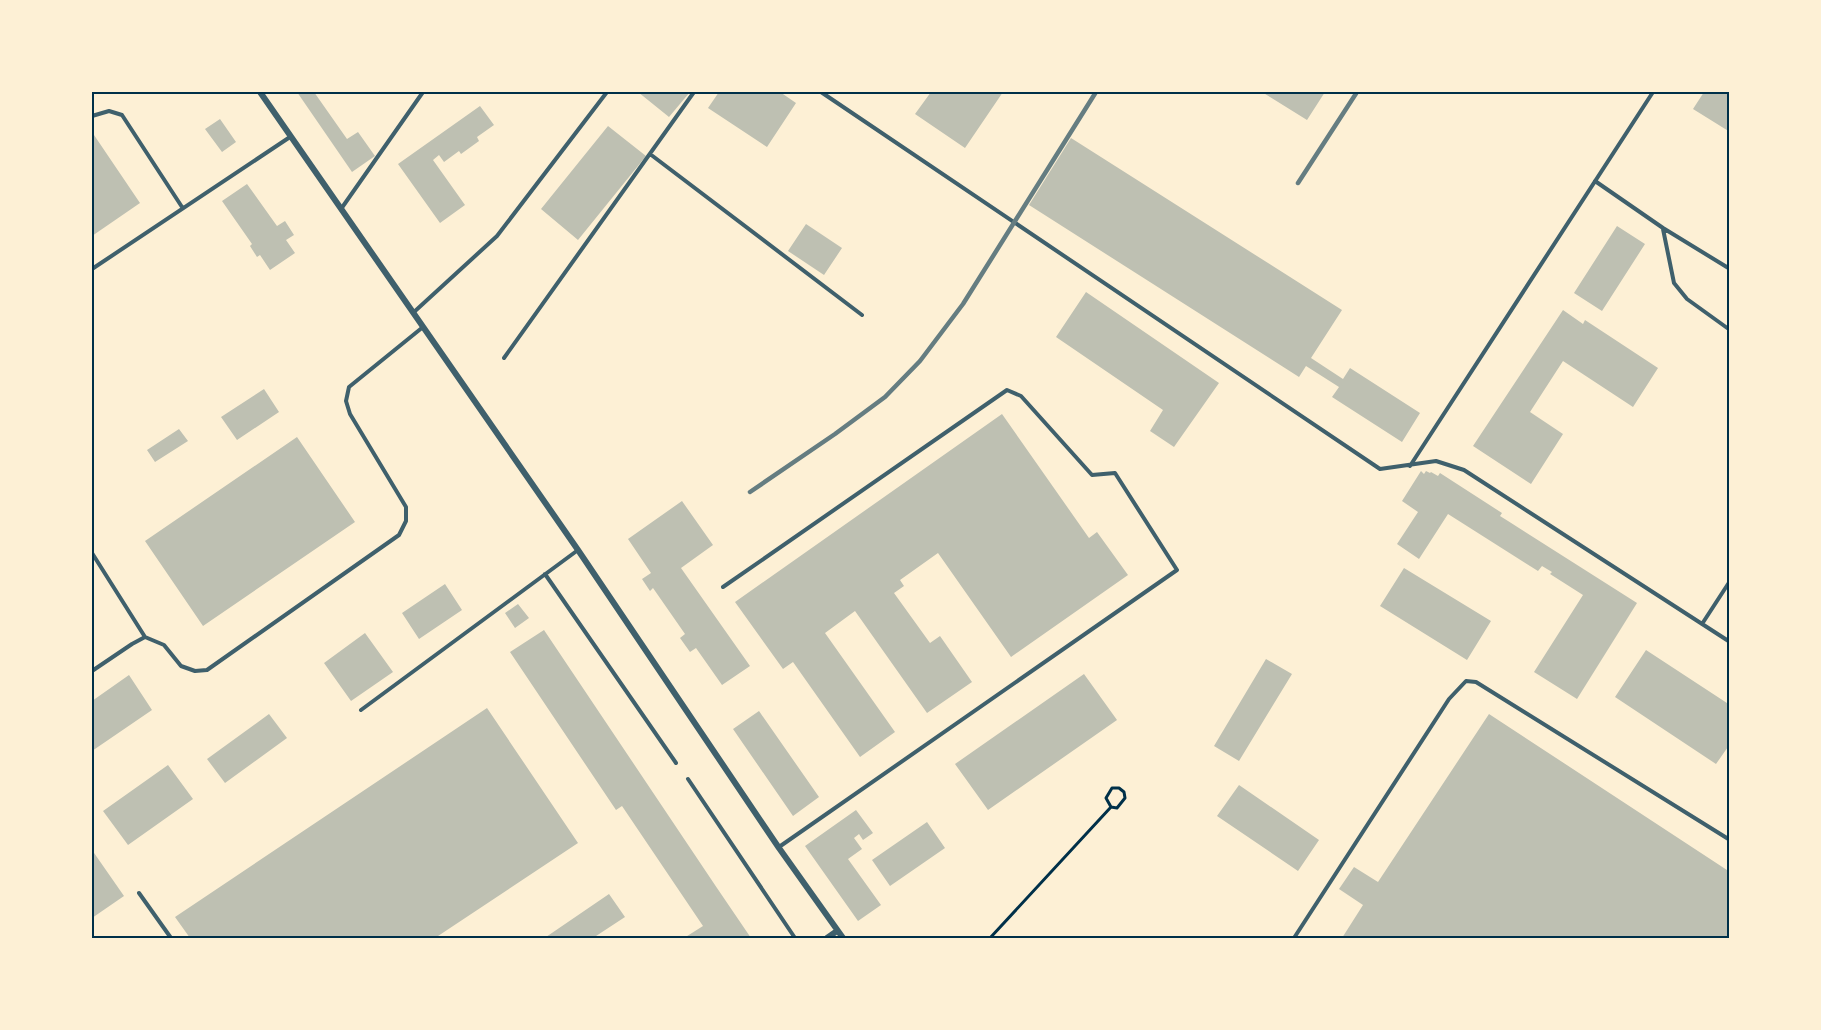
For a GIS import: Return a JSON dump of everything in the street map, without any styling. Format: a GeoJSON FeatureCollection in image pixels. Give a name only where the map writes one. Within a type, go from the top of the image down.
{"type":"FeatureCollection","features":[{"type":"Feature","properties":{"kind":"street"},"geometry":{"type":"LineString","coordinates":[[260,92],[578,550],[843,939]]}},
{"type":"Feature","properties":{"kind":"street"},"geometry":{"type":"LineString","coordinates":[[827,939],[837,931]]}},
{"type":"Feature","properties":{"kind":"lane"},"geometry":{"type":"LineString","coordinates":[[341,209],[423,92]]}},
{"type":"Feature","properties":{"kind":"lane"},"geometry":{"type":"LineString","coordinates":[[414,312],[497,236],[607,92]]}},
{"type":"Feature","properties":{"kind":"lane"},"geometry":{"type":"LineString","coordinates":[[504,358],[694,92]]}},
{"type":"Feature","properties":{"kind":"lane"},"geometry":{"type":"LineString","coordinates":[[821,92],[1380,469],[1436,462],[1464,470],[1730,642]]}},
{"type":"Feature","properties":{"kind":"lane"},"geometry":{"type":"LineString","coordinates":[[1409,466],[1653,92]]}},
{"type":"Feature","properties":{"kind":"lane"},"geometry":{"type":"LineString","coordinates":[[92,116],[109,111],[122,116],[182,207]]}},
{"type":"Feature","properties":{"kind":"lane"},"geometry":{"type":"LineString","coordinates":[[92,269],[290,137]]}},
{"type":"Feature","properties":{"kind":"lane"},"geometry":{"type":"LineString","coordinates":[[650,154],[862,315]]}},
{"type":"Feature","properties":{"kind":"lane"},"geometry":{"type":"LineString","coordinates":[[1595,181],[1663,228],[1730,269]]}},
{"type":"Feature","properties":{"kind":"lane"},"geometry":{"type":"LineString","coordinates":[[1663,228],[1674,283],[1687,299],[1730,330]]}},
{"type":"Feature","properties":{"kind":"lane"},"geometry":{"type":"LineString","coordinates":[[92,553],[145,637],[164,645],[181,666],[195,671],[207,670],[399,536],[406,521],[406,507],[350,414],[346,401],[349,387],[424,327]]}},
{"type":"Feature","properties":{"kind":"lane"},"geometry":{"type":"LineString","coordinates":[[723,587],[1007,390],[1021,396],[1092,475],[1115,473],[1178,570],[779,848]]}},
{"type":"Feature","properties":{"kind":"lane"},"geometry":{"type":"LineString","coordinates":[[361,710],[578,550]]}},
{"type":"Feature","properties":{"kind":"lane"},"geometry":{"type":"LineString","coordinates":[[544,574],[676,763]]}},
{"type":"Feature","properties":{"kind":"lane"},"geometry":{"type":"LineString","coordinates":[[1702,624],[1730,581]]}},
{"type":"Feature","properties":{"kind":"lane"},"geometry":{"type":"LineString","coordinates":[[92,671],[145,637]]}},
{"type":"Feature","properties":{"kind":"lane"},"geometry":{"type":"LineString","coordinates":[[1294,939],[1449,699],[1466,681],[1476,682],[1730,840]]}},
{"type":"Feature","properties":{"kind":"lane"},"geometry":{"type":"LineString","coordinates":[[688,779],[795,939]]}},
{"type":"Feature","properties":{"kind":"lane"},"geometry":{"type":"LineString","coordinates":[[139,893],[171,939]]}},
{"type":"Feature","properties":{"kind":"path"},"geometry":{"type":"LineString","coordinates":[[1112,788],[1119,788],[1124,792],[1125,798],[1117,808],[1111,807],[1106,798],[1108,792],[1112,788]]}},
{"type":"Feature","properties":{"kind":"path"},"geometry":{"type":"LineString","coordinates":[[990,939],[1111,807]]}},
{"type":"Feature","properties":{"kind":"building"},"geometry":{"type":"Polygon","coordinates":[[[297,92],[314,92],[347,139],[358,132],[375,156],[352,172],[297,92]]]}},
{"type":"Feature","properties":{"kind":"building"},"geometry":{"type":"Polygon","coordinates":[[[638,92],[690,92],[669,117],[638,92]]]}},
{"type":"Feature","properties":{"kind":"building"},"geometry":{"type":"Polygon","coordinates":[[[719,92],[780,92],[796,103],[767,147],[708,108],[719,92]]]}},
{"type":"Feature","properties":{"kind":"building"},"geometry":{"type":"Polygon","coordinates":[[[931,92],[1003,92],[965,148],[915,114],[931,92]]]}},
{"type":"Feature","properties":{"kind":"building"},"geometry":{"type":"Polygon","coordinates":[[[1262,92],[1325,92],[1307,120],[1262,92]]]}},
{"type":"Feature","properties":{"kind":"building"},"geometry":{"type":"Polygon","coordinates":[[[1704,92],[1730,92],[1730,132],[1693,109],[1704,92]]]}},
{"type":"Feature","properties":{"kind":"building"},"geometry":{"type":"Polygon","coordinates":[[[480,106],[494,125],[477,137],[479,141],[461,154],[459,151],[444,162],[439,155],[433,160],[465,205],[440,223],[398,164],[480,106]]]}},
{"type":"Feature","properties":{"kind":"building"},"geometry":{"type":"Polygon","coordinates":[[[220,119],[236,142],[222,152],[205,129],[220,119]]]}},
{"type":"Feature","properties":{"kind":"building"},"geometry":{"type":"Polygon","coordinates":[[[608,126],[646,156],[578,240],[541,209],[608,126]]]}},
{"type":"Feature","properties":{"kind":"building"},"geometry":{"type":"Polygon","coordinates":[[[94,135],[140,203],[92,236],[92,136],[94,135]]]}},
{"type":"Feature","properties":{"kind":"building"},"geometry":{"type":"Polygon","coordinates":[[[1071,138],[1342,310],[1311,358],[1343,379],[1350,368],[1420,413],[1402,442],[1332,397],[1339,387],[1306,366],[1299,377],[1029,205],[1071,138]]]}},
{"type":"Feature","properties":{"kind":"building"},"geometry":{"type":"Polygon","coordinates":[[[247,184],[277,226],[285,221],[294,235],[286,240],[295,253],[270,270],[260,255],[257,257],[250,246],[252,244],[222,201],[247,184]]]}},
{"type":"Feature","properties":{"kind":"building"},"geometry":{"type":"Polygon","coordinates":[[[806,224],[842,248],[824,275],[788,251],[806,224]]]}},
{"type":"Feature","properties":{"kind":"building"},"geometry":{"type":"Polygon","coordinates":[[[1617,226],[1645,244],[1602,311],[1574,293],[1617,226]]]}},
{"type":"Feature","properties":{"kind":"building"},"geometry":{"type":"Polygon","coordinates":[[[1086,292],[1219,383],[1174,447],[1150,431],[1163,410],[1056,337],[1086,292]]]}},
{"type":"Feature","properties":{"kind":"building"},"geometry":{"type":"Polygon","coordinates":[[[1563,310],[1583,324],[1585,320],[1658,368],[1633,407],[1563,361],[1530,412],[1563,434],[1531,484],[1473,446],[1563,310]]]}},
{"type":"Feature","properties":{"kind":"building"},"geometry":{"type":"Polygon","coordinates":[[[264,389],[279,412],[237,440],[221,417],[264,389]]]}},
{"type":"Feature","properties":{"kind":"building"},"geometry":{"type":"Polygon","coordinates":[[[1002,414],[1089,538],[1097,532],[1128,575],[1011,657],[938,553],[900,580],[904,586],[894,593],[930,643],[940,636],[972,682],[927,713],[855,611],[825,633],[895,732],[860,757],[793,662],[783,669],[735,602],[1002,414]]]}},
{"type":"Feature","properties":{"kind":"building"},"geometry":{"type":"Polygon","coordinates":[[[179,429],[188,441],[155,462],[147,450],[179,429]]]}},
{"type":"Feature","properties":{"kind":"building"},"geometry":{"type":"Polygon","coordinates":[[[297,437],[355,522],[203,626],[145,541],[297,437]]]}},
{"type":"Feature","properties":{"kind":"building"},"geometry":{"type":"Polygon","coordinates":[[[1421,471],[1424,474],[1426,471],[1438,476],[1440,473],[1502,513],[1500,516],[1637,603],[1577,699],[1534,672],[1583,595],[1550,574],[1552,572],[1542,566],[1538,571],[1448,514],[1419,559],[1397,544],[1418,512],[1402,501],[1421,471]]]}},
{"type":"Feature","properties":{"kind":"building"},"geometry":{"type":"Polygon","coordinates":[[[682,501],[713,545],[681,568],[750,666],[722,685],[696,648],[690,652],[680,638],[685,634],[653,588],[650,591],[642,579],[651,573],[628,539],[682,501]]]}},
{"type":"Feature","properties":{"kind":"building"},"geometry":{"type":"Polygon","coordinates":[[[1404,568],[1491,621],[1467,660],[1380,606],[1404,568]]]}},
{"type":"Feature","properties":{"kind":"building"},"geometry":{"type":"Polygon","coordinates":[[[445,584],[462,610],[419,639],[402,613],[445,584]]]}},
{"type":"Feature","properties":{"kind":"building"},"geometry":{"type":"Polygon","coordinates":[[[518,604],[529,618],[515,628],[505,613],[518,604]]]}},
{"type":"Feature","properties":{"kind":"building"},"geometry":{"type":"Polygon","coordinates":[[[544,630],[751,938],[684,938],[703,926],[622,806],[616,810],[510,652],[544,630]]]}},
{"type":"Feature","properties":{"kind":"building"},"geometry":{"type":"Polygon","coordinates":[[[365,633],[393,672],[351,701],[324,663],[365,633]]]}},
{"type":"Feature","properties":{"kind":"building"},"geometry":{"type":"Polygon","coordinates":[[[1646,650],[1730,705],[1730,744],[1716,764],[1615,697],[1646,650]]]}},
{"type":"Feature","properties":{"kind":"building"},"geometry":{"type":"Polygon","coordinates":[[[1266,659],[1292,674],[1239,761],[1214,746],[1266,659]]]}},
{"type":"Feature","properties":{"kind":"building"},"geometry":{"type":"Polygon","coordinates":[[[1084,674],[1117,720],[988,810],[955,764],[1084,674]]]}},
{"type":"Feature","properties":{"kind":"building"},"geometry":{"type":"Polygon","coordinates":[[[129,675],[152,710],[92,751],[92,701],[129,675]]]}},
{"type":"Feature","properties":{"kind":"building"},"geometry":{"type":"Polygon","coordinates":[[[487,708],[578,843],[435,938],[190,938],[175,917],[487,708]]]}},
{"type":"Feature","properties":{"kind":"building"},"geometry":{"type":"Polygon","coordinates":[[[759,711],[819,797],[793,816],[733,729],[759,711]]]}},
{"type":"Feature","properties":{"kind":"building"},"geometry":{"type":"Polygon","coordinates":[[[269,714],[287,738],[225,783],[207,759],[269,714]]]}},
{"type":"Feature","properties":{"kind":"building"},"geometry":{"type":"Polygon","coordinates":[[[1489,714],[1730,872],[1730,938],[1342,938],[1363,905],[1339,889],[1354,867],[1378,882],[1489,714]]]}},
{"type":"Feature","properties":{"kind":"building"},"geometry":{"type":"Polygon","coordinates":[[[168,765],[193,799],[128,845],[103,811],[168,765]]]}},
{"type":"Feature","properties":{"kind":"building"},"geometry":{"type":"Polygon","coordinates":[[[1239,785],[1319,840],[1298,871],[1217,816],[1239,785]]]}},
{"type":"Feature","properties":{"kind":"building"},"geometry":{"type":"Polygon","coordinates":[[[856,810],[873,833],[863,840],[859,834],[854,838],[862,849],[848,859],[881,905],[858,921],[805,846],[856,810]]]}},
{"type":"Feature","properties":{"kind":"building"},"geometry":{"type":"Polygon","coordinates":[[[927,822],[945,848],[890,886],[872,860],[927,822]]]}},
{"type":"Feature","properties":{"kind":"building"},"geometry":{"type":"Polygon","coordinates":[[[92,850],[124,896],[92,918],[92,850]]]}},
{"type":"Feature","properties":{"kind":"building"},"geometry":{"type":"Polygon","coordinates":[[[609,894],[625,917],[593,938],[546,937],[609,894]]]}},
{"type":"Feature","properties":{"kind":"railway"},"geometry":{"type":"LineString","coordinates":[[750,492],[885,397],[920,361],[963,304],[1096,92]]}},
{"type":"Feature","properties":{"kind":"railway"},"geometry":{"type":"LineString","coordinates":[[1298,183],[1357,92]]}}]}
